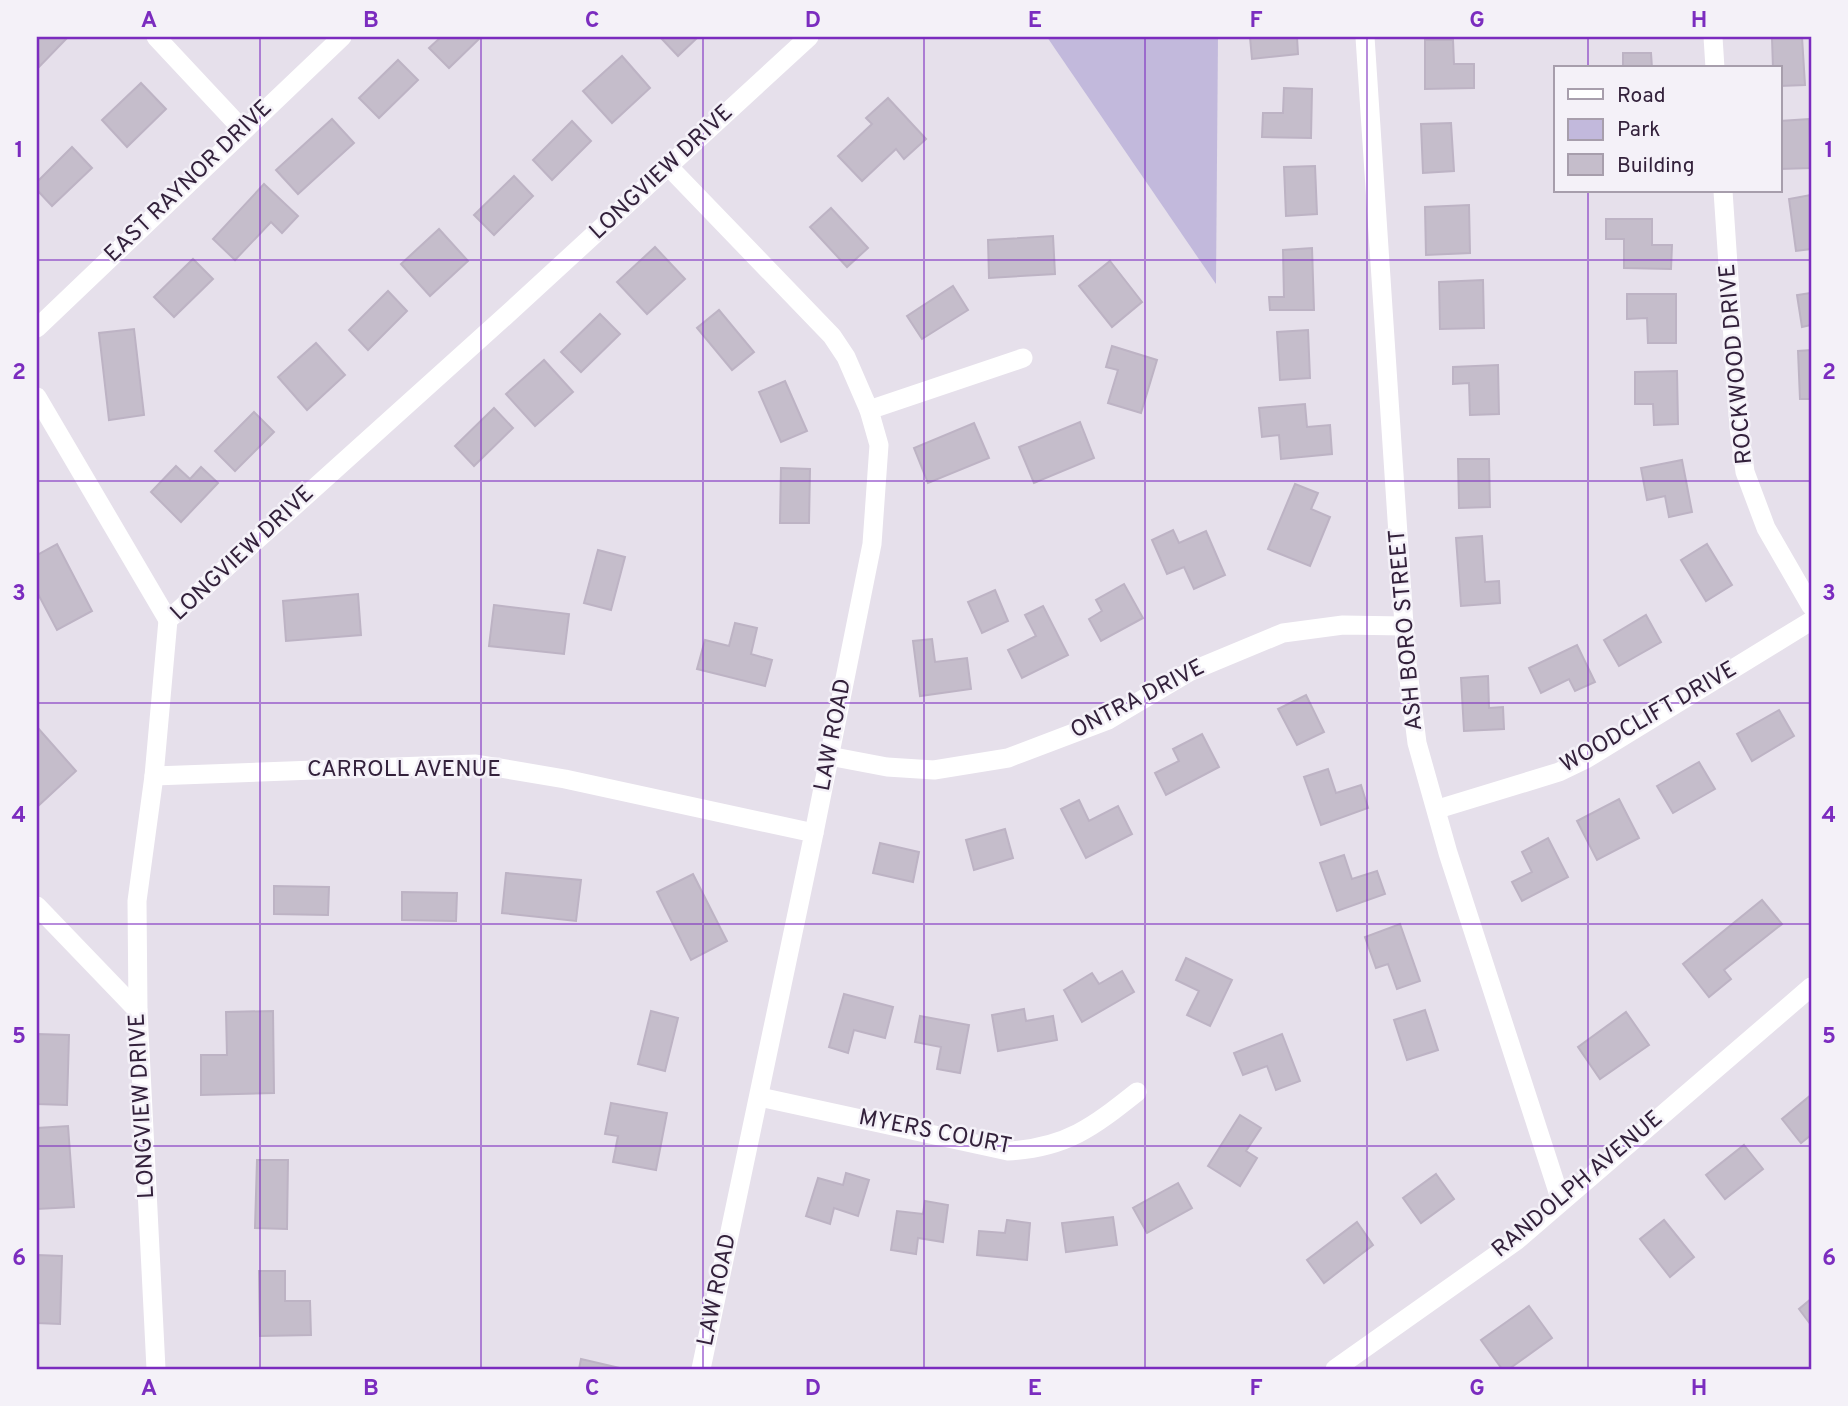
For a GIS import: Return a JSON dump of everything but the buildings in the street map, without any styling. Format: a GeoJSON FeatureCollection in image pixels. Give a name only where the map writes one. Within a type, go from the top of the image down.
{"type":"FeatureCollection","features":[{"type":"Feature","properties":{"kind":"street"},"geometry":{"type":"LineString","coordinates":[[156,37],[243,130]]}},
{"type":"Feature","properties":{"kind":"street","name":"EAST RAYNOR DRIVE"},"geometry":{"type":"LineString","coordinates":[[37,328],[342,37]]}},
{"type":"Feature","properties":{"kind":"street","name":"LONGVIEW DRIVE"},"geometry":{"type":"LineString","coordinates":[[156,1369],[138,1011],[137,901],[155,776],[168,620],[809,37]]}},
{"type":"Feature","properties":{"kind":"street","name":"ASH BORO STREET"},"geometry":{"type":"LineString","coordinates":[[1365,37],[1404,626],[1417,743],[1438,809],[1448,853],[1561,1201]]}},
{"type":"Feature","properties":{"kind":"street"},"geometry":{"type":"LineString","coordinates":[[1713,37],[1715,66]]}},
{"type":"Feature","properties":{"kind":"street","name":"LAW ROAD"},"geometry":{"type":"LineString","coordinates":[[669,167],[832,336],[846,357],[869,410],[879,445],[876,514],[760,1097],[701,1369]]}},
{"type":"Feature","properties":{"kind":"street","name":"ROCKWOOD DRIVE"},"geometry":{"type":"LineString","coordinates":[[1723,192],[1739,427],[1745,472],[1766,528],[1811,606]]}},
{"type":"Feature","properties":{"kind":"street"},"geometry":{"type":"LineString","coordinates":[[869,410],[1023,358]]}},
{"type":"Feature","properties":{"kind":"street"},"geometry":{"type":"LineString","coordinates":[[37,397],[168,620]]}},
{"type":"Feature","properties":{"kind":"street","name":"WOODCLIFT DRIVE"},"geometry":{"type":"LineString","coordinates":[[1438,809],[1559,772],[1586,759],[1811,621]]}},
{"type":"Feature","properties":{"kind":"street","name":"ONTRA DRIVE"},"geometry":{"type":"LineString","coordinates":[[829,756],[887,767],[934,770],[1008,758],[1108,720],[1189,672],[1283,633],[1343,625],[1404,626]]}},
{"type":"Feature","properties":{"kind":"street","name":"CARROLL AVENUE"},"geometry":{"type":"LineString","coordinates":[[155,776],[476,764],[565,779],[814,833]]}},
{"type":"Feature","properties":{"kind":"street"},"geometry":{"type":"LineString","coordinates":[[37,906],[138,1011]]}},
{"type":"Feature","properties":{"kind":"street","name":"RANDOLPH AVENUE"},"geometry":{"type":"LineString","coordinates":[[1335,1369],[1516,1241],[1811,987]]}},
{"type":"Feature","properties":{"kind":"street","name":"MYERS COURT"},"geometry":{"type":"LineString","coordinates":[[760,1097],[1008,1151],[1038,1149],[1067,1141],[1093,1126],[1138,1092]]}},
{"type":"Feature","properties":{"kind":"green space"},"geometry":{"type":"Polygon","coordinates":[[[1047,37],[1218,37],[1216,284],[1047,37]]]}}]}
